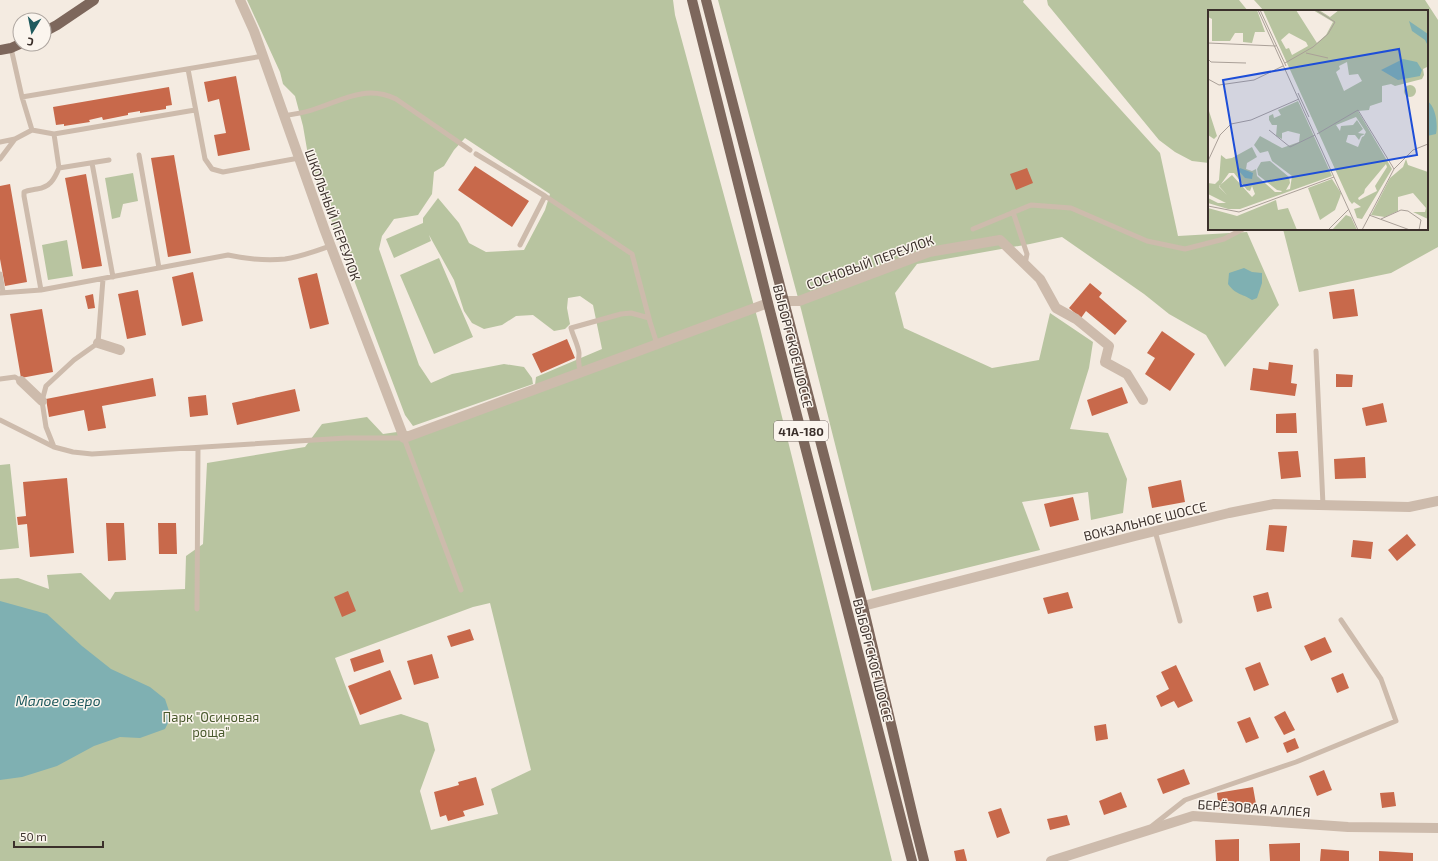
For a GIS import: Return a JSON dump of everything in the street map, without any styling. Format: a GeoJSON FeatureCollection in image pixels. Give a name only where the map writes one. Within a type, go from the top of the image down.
{"type":"FeatureCollection","features":[{"type":"Feature","properties":{"kind":"main road"},"geometry":{"type":"LineString","coordinates":[[52,28],[94,0]]}},
{"type":"Feature","properties":{"kind":"main road","name":"ВЫБОРГСКОЕ ШОССЕ"},"geometry":{"type":"LineString","coordinates":[[692,0],[768,303],[912,861]]}},
{"type":"Feature","properties":{"kind":"main road","name":"ВЫБОРГСКОЕ ШОССЕ"},"geometry":{"type":"LineString","coordinates":[[706,0],[864,606],[924,861]]}},
{"type":"Feature","properties":{"kind":"main road"},"geometry":{"type":"LineString","coordinates":[[0,50],[12,47]]}},
{"type":"Feature","properties":{"kind":"street","name":"ШКОЛЬНЫЙ ПЕРЕУЛОК"},"geometry":{"type":"LineString","coordinates":[[240,0],[254,31],[330,246],[404,438]]}},
{"type":"Feature","properties":{"kind":"street","name":"СОСНОВЫЙ ПЕРЕУЛОК"},"geometry":{"type":"LineString","coordinates":[[784,301],[799,301],[929,252],[1000,240],[1040,279],[1056,308],[1076,319],[1109,346],[1105,362],[1127,374],[1144,400]]}},
{"type":"Feature","properties":{"kind":"street"},"geometry":{"type":"LineString","coordinates":[[404,438],[768,303]]}},
{"type":"Feature","properties":{"kind":"street"},"geometry":{"type":"LineString","coordinates":[[98,343],[120,350]]}},
{"type":"Feature","properties":{"kind":"street"},"geometry":{"type":"LineString","coordinates":[[21,381],[42,401]]}},
{"type":"Feature","properties":{"kind":"street","name":"ВОКЗАЛЬНОЕ ШОССЕ"},"geometry":{"type":"LineString","coordinates":[[864,606],[1155,531],[1274,504],[1409,506],[1438,501]]}},
{"type":"Feature","properties":{"kind":"street","name":"БЕРЁЗОВАЯ АЛЛЕЯ"},"geometry":{"type":"LineString","coordinates":[[1051,861],[1193,816],[1348,827],[1438,828]]}},
{"type":"Feature","properties":{"kind":"lane"},"geometry":{"type":"LineString","coordinates":[[17,52],[22,97],[32,130]]}},
{"type":"Feature","properties":{"kind":"lane"},"geometry":{"type":"LineString","coordinates":[[22,97],[263,56]]}},
{"type":"Feature","properties":{"kind":"lane"},"geometry":{"type":"LineString","coordinates":[[188,69],[204,159],[212,169],[223,172],[299,158]]}},
{"type":"Feature","properties":{"kind":"lane"},"geometry":{"type":"LineString","coordinates":[[284,116],[310,110],[359,94],[376,93],[387,95],[396,99],[470,150]]}},
{"type":"Feature","properties":{"kind":"lane"},"geometry":{"type":"LineString","coordinates":[[0,142],[14,140],[32,130],[54,134],[195,110]]}},
{"type":"Feature","properties":{"kind":"lane"},"geometry":{"type":"LineString","coordinates":[[41,290],[24,192],[28,190],[45,188],[53,182],[60,168],[54,134]]}},
{"type":"Feature","properties":{"kind":"lane"},"geometry":{"type":"LineString","coordinates":[[0,159],[14,140]]}},
{"type":"Feature","properties":{"kind":"lane"},"geometry":{"type":"LineString","coordinates":[[476,154],[545,196],[632,254],[657,344]]}},
{"type":"Feature","properties":{"kind":"lane"},"geometry":{"type":"LineString","coordinates":[[139,155],[159,268]]}},
{"type":"Feature","properties":{"kind":"lane"},"geometry":{"type":"LineString","coordinates":[[60,168],[109,160]]}},
{"type":"Feature","properties":{"kind":"lane"},"geometry":{"type":"LineString","coordinates":[[92,163],[113,277]]}},
{"type":"Feature","properties":{"kind":"lane"},"geometry":{"type":"LineString","coordinates":[[520,245],[545,196]]}},
{"type":"Feature","properties":{"kind":"lane"},"geometry":{"type":"LineString","coordinates":[[973,229],[1031,204],[1071,208],[1147,242],[1185,249],[1224,239],[1241,230]]}},
{"type":"Feature","properties":{"kind":"lane"},"geometry":{"type":"LineString","coordinates":[[1013,212],[1027,254],[1025,264]]}},
{"type":"Feature","properties":{"kind":"lane"},"geometry":{"type":"LineString","coordinates":[[0,274],[1,292],[41,290],[103,280],[159,268],[228,256],[269,260],[286,259],[330,246]]}},
{"type":"Feature","properties":{"kind":"lane"},"geometry":{"type":"LineString","coordinates":[[54,447],[46,427],[42,401],[46,386],[74,360],[98,343],[103,280]]}},
{"type":"Feature","properties":{"kind":"lane"},"geometry":{"type":"LineString","coordinates":[[581,372],[578,363],[579,355],[577,347],[570,328],[621,314],[631,313],[649,318]]}},
{"type":"Feature","properties":{"kind":"lane"},"geometry":{"type":"LineString","coordinates":[[1316,350],[1323,505]]}},
{"type":"Feature","properties":{"kind":"lane"},"geometry":{"type":"LineString","coordinates":[[0,379],[15,377],[21,381]]}},
{"type":"Feature","properties":{"kind":"lane"},"geometry":{"type":"LineString","coordinates":[[0,420],[54,447],[73,452],[92,454],[198,448],[255,442],[346,438],[404,438],[461,590]]}},
{"type":"Feature","properties":{"kind":"lane"},"geometry":{"type":"LineString","coordinates":[[197,609],[198,448]]}},
{"type":"Feature","properties":{"kind":"lane"},"geometry":{"type":"LineString","coordinates":[[1155,531],[1180,621]]}},
{"type":"Feature","properties":{"kind":"lane"},"geometry":{"type":"LineString","coordinates":[[1144,832],[1185,800],[1296,762],[1396,721],[1380,679],[1341,620]]}},
{"type":"Feature","properties":{"kind":"green space","name":"Парк \"Осиновая роща\""},"geometry":{"type":"Polygon","coordinates":[[[247,0],[673,0],[675,15],[760,328],[892,861],[0,861],[0,579],[18,578],[49,589],[47,575],[81,573],[110,600],[115,592],[185,589],[186,556],[203,544],[207,463],[305,447],[322,424],[367,417],[383,434],[404,431],[425,433],[535,385],[536,377],[602,349],[593,305],[580,296],[568,298],[567,308],[570,324],[565,329],[554,331],[533,315],[516,316],[502,325],[484,329],[472,323],[464,311],[454,280],[429,235],[431,241],[394,258],[386,239],[423,223],[423,218],[438,198],[459,223],[469,243],[486,252],[524,250],[545,210],[550,194],[465,138],[454,150],[444,166],[434,172],[432,194],[418,215],[394,219],[382,236],[379,249],[419,365],[431,383],[452,374],[504,364],[524,367],[532,378],[533,384],[413,426],[405,415],[309,161],[303,126],[295,96],[283,84],[280,72],[247,0]],[[490,603],[473,607],[335,658],[360,725],[401,714],[428,723],[435,750],[420,791],[431,830],[498,814],[491,789],[531,770],[490,603]]]}},
{"type":"Feature","properties":{"kind":"green space"},"geometry":{"type":"Polygon","coordinates":[[[718,0],[1024,0],[1023,2],[1160,153],[1178,236],[1247,232],[1279,305],[1225,367],[1206,335],[1169,314],[1144,294],[1062,237],[917,264],[895,293],[904,328],[992,368],[1039,360],[1050,313],[1093,342],[1089,368],[1070,429],[1108,433],[1127,479],[1123,513],[1091,520],[1088,492],[1022,502],[1040,550],[872,591],[801,309],[718,0]]]}},
{"type":"Feature","properties":{"kind":"green space"},"geometry":{"type":"Polygon","coordinates":[[[1047,0],[1239,0],[1247,10],[1208,10],[1208,163],[1192,161],[1175,152],[1159,140],[1048,5],[1047,0]]]}},
{"type":"Feature","properties":{"kind":"green space"},"geometry":{"type":"Polygon","coordinates":[[[1254,0],[1425,0],[1438,20],[1438,247],[1391,273],[1299,292],[1283,230],[1428,230],[1428,10],[1263,10],[1254,0]]]}},
{"type":"Feature","properties":{"kind":"green space"},"geometry":{"type":"Polygon","coordinates":[[[133,173],[138,201],[123,204],[120,217],[112,219],[105,178],[133,173]]]}},
{"type":"Feature","properties":{"kind":"green space"},"geometry":{"type":"Polygon","coordinates":[[[67,240],[73,276],[48,280],[42,245],[67,240]]]}},
{"type":"Feature","properties":{"kind":"green space"},"geometry":{"type":"Polygon","coordinates":[[[439,258],[473,337],[434,354],[400,275],[439,258]]]}},
{"type":"Feature","properties":{"kind":"green space"},"geometry":{"type":"Polygon","coordinates":[[[10,464],[19,548],[0,550],[0,465],[10,464]]]}},
{"type":"Feature","properties":{"kind":"water"},"geometry":{"type":"Polygon","coordinates":[[[1428,102],[1436,116],[1436,134],[1428,136],[1428,102]]]}},
{"type":"Feature","properties":{"kind":"water"},"geometry":{"type":"Polygon","coordinates":[[[1244,268],[1252,272],[1262,273],[1262,283],[1257,298],[1252,300],[1236,292],[1228,284],[1229,273],[1244,268]]]}},
{"type":"Feature","properties":{"kind":"water","name":"Малое озеро"},"geometry":{"type":"Polygon","coordinates":[[[0,601],[47,614],[82,646],[111,669],[150,687],[165,699],[171,717],[165,729],[140,738],[120,737],[94,746],[57,766],[22,777],[0,780],[0,601]]]}},
{"type":"Feature","properties":{"kind":"building"},"geometry":{"type":"Polygon","coordinates":[[[236,76],[250,150],[218,156],[214,135],[226,133],[219,99],[208,102],[204,82],[236,76]]]}},
{"type":"Feature","properties":{"kind":"building"},"geometry":{"type":"Polygon","coordinates":[[[169,87],[172,105],[166,106],[166,109],[140,113],[140,111],[128,113],[128,115],[103,120],[102,117],[89,120],[90,122],[64,126],[64,124],[56,125],[53,107],[169,87]]]}},
{"type":"Feature","properties":{"kind":"building"},"geometry":{"type":"Polygon","coordinates":[[[174,155],[191,253],[168,257],[151,158],[174,155]]]}},
{"type":"Feature","properties":{"kind":"building"},"geometry":{"type":"Polygon","coordinates":[[[475,166],[529,201],[512,227],[458,190],[475,166]]]}},
{"type":"Feature","properties":{"kind":"building"},"geometry":{"type":"Polygon","coordinates":[[[1027,168],[1033,183],[1016,190],[1010,174],[1027,168]]]}},
{"type":"Feature","properties":{"kind":"building"},"geometry":{"type":"Polygon","coordinates":[[[86,174],[102,266],[82,269],[65,178],[86,174]]]}},
{"type":"Feature","properties":{"kind":"building"},"geometry":{"type":"Polygon","coordinates":[[[10,184],[27,282],[5,286],[0,259],[0,186],[10,184]]]}},
{"type":"Feature","properties":{"kind":"building"},"geometry":{"type":"Polygon","coordinates":[[[193,272],[203,321],[182,326],[172,277],[193,272]]]}},
{"type":"Feature","properties":{"kind":"building"},"geometry":{"type":"Polygon","coordinates":[[[317,273],[329,324],[310,329],[298,278],[317,273]]]}},
{"type":"Feature","properties":{"kind":"building"},"geometry":{"type":"Polygon","coordinates":[[[1090,283],[1102,293],[1099,297],[1127,321],[1115,335],[1086,311],[1081,318],[1069,308],[1090,283]]]}},
{"type":"Feature","properties":{"kind":"building"},"geometry":{"type":"Polygon","coordinates":[[[1354,289],[1358,316],[1333,319],[1329,292],[1354,289]]]}},
{"type":"Feature","properties":{"kind":"building"},"geometry":{"type":"Polygon","coordinates":[[[138,290],[146,335],[127,339],[118,294],[138,290]]]}},
{"type":"Feature","properties":{"kind":"building"},"geometry":{"type":"Polygon","coordinates":[[[93,294],[95,308],[88,309],[85,296],[93,294]]]}},
{"type":"Feature","properties":{"kind":"building"},"geometry":{"type":"Polygon","coordinates":[[[42,309],[53,372],[21,378],[10,314],[42,309]]]}},
{"type":"Feature","properties":{"kind":"building"},"geometry":{"type":"Polygon","coordinates":[[[1162,331],[1195,354],[1170,391],[1145,374],[1155,358],[1147,353],[1162,331]]]}},
{"type":"Feature","properties":{"kind":"building"},"geometry":{"type":"Polygon","coordinates":[[[567,339],[575,358],[541,373],[532,354],[567,339]]]}},
{"type":"Feature","properties":{"kind":"building"},"geometry":{"type":"Polygon","coordinates":[[[1269,362],[1293,365],[1291,383],[1297,384],[1295,396],[1250,390],[1253,368],[1268,370],[1269,362]]]}},
{"type":"Feature","properties":{"kind":"building"},"geometry":{"type":"Polygon","coordinates":[[[1336,374],[1353,375],[1352,387],[1336,387],[1336,374]]]}},
{"type":"Feature","properties":{"kind":"building"},"geometry":{"type":"Polygon","coordinates":[[[153,378],[156,396],[102,406],[106,428],[88,431],[84,410],[49,417],[46,399],[153,378]]]}},
{"type":"Feature","properties":{"kind":"building"},"geometry":{"type":"Polygon","coordinates":[[[1122,387],[1128,403],[1092,416],[1087,400],[1122,387]]]}},
{"type":"Feature","properties":{"kind":"building"},"geometry":{"type":"Polygon","coordinates":[[[295,389],[300,411],[237,425],[232,403],[295,389]]]}},
{"type":"Feature","properties":{"kind":"building"},"geometry":{"type":"Polygon","coordinates":[[[206,395],[208,415],[190,417],[188,397],[206,395]]]}},
{"type":"Feature","properties":{"kind":"building"},"geometry":{"type":"Polygon","coordinates":[[[1383,403],[1387,422],[1366,426],[1362,408],[1383,403]]]}},
{"type":"Feature","properties":{"kind":"building"},"geometry":{"type":"Polygon","coordinates":[[[1296,413],[1297,433],[1276,433],[1276,414],[1296,413]]]}},
{"type":"Feature","properties":{"kind":"building"},"geometry":{"type":"Polygon","coordinates":[[[1298,451],[1301,477],[1281,479],[1278,452],[1298,451]]]}},
{"type":"Feature","properties":{"kind":"building"},"geometry":{"type":"Polygon","coordinates":[[[1365,457],[1366,478],[1335,479],[1334,459],[1365,457]]]}},
{"type":"Feature","properties":{"kind":"building"},"geometry":{"type":"Polygon","coordinates":[[[67,478],[74,553],[30,557],[27,524],[18,525],[17,517],[26,516],[23,482],[67,478]]]}},
{"type":"Feature","properties":{"kind":"building"},"geometry":{"type":"Polygon","coordinates":[[[1181,480],[1185,502],[1152,508],[1148,487],[1181,480]]]}},
{"type":"Feature","properties":{"kind":"building"},"geometry":{"type":"Polygon","coordinates":[[[1073,497],[1079,520],[1050,527],[1044,504],[1073,497]]]}},
{"type":"Feature","properties":{"kind":"building"},"geometry":{"type":"Polygon","coordinates":[[[106,523],[124,523],[126,560],[108,561],[106,523]]]}},
{"type":"Feature","properties":{"kind":"building"},"geometry":{"type":"Polygon","coordinates":[[[158,523],[176,523],[177,554],[159,554],[158,523]]]}},
{"type":"Feature","properties":{"kind":"building"},"geometry":{"type":"Polygon","coordinates":[[[1269,525],[1287,526],[1284,552],[1266,550],[1269,525]]]}},
{"type":"Feature","properties":{"kind":"building"},"geometry":{"type":"Polygon","coordinates":[[[1407,534],[1416,545],[1397,561],[1388,550],[1407,534]]]}},
{"type":"Feature","properties":{"kind":"building"},"geometry":{"type":"Polygon","coordinates":[[[1353,540],[1373,542],[1371,559],[1351,557],[1353,540]]]}},
{"type":"Feature","properties":{"kind":"building"},"geometry":{"type":"Polygon","coordinates":[[[348,591],[356,611],[342,617],[334,597],[348,591]]]}},
{"type":"Feature","properties":{"kind":"building"},"geometry":{"type":"Polygon","coordinates":[[[1068,592],[1073,608],[1048,614],[1043,598],[1068,592]]]}},
{"type":"Feature","properties":{"kind":"building"},"geometry":{"type":"Polygon","coordinates":[[[1268,592],[1272,608],[1257,612],[1253,596],[1268,592]]]}},
{"type":"Feature","properties":{"kind":"building"},"geometry":{"type":"Polygon","coordinates":[[[470,629],[474,640],[451,647],[447,636],[470,629]]]}},
{"type":"Feature","properties":{"kind":"building"},"geometry":{"type":"Polygon","coordinates":[[[1325,637],[1332,652],[1311,661],[1304,646],[1325,637]]]}},
{"type":"Feature","properties":{"kind":"building"},"geometry":{"type":"Polygon","coordinates":[[[380,649],[384,662],[354,672],[350,659],[380,649]]]}},
{"type":"Feature","properties":{"kind":"building"},"geometry":{"type":"Polygon","coordinates":[[[432,654],[439,678],[414,685],[407,661],[432,654]]]}},
{"type":"Feature","properties":{"kind":"building"},"geometry":{"type":"Polygon","coordinates":[[[1260,662],[1269,685],[1254,691],[1245,668],[1260,662]]]}},
{"type":"Feature","properties":{"kind":"building"},"geometry":{"type":"Polygon","coordinates":[[[1176,665],[1193,701],[1178,708],[1174,701],[1161,707],[1156,696],[1169,689],[1161,672],[1176,665]]]}},
{"type":"Feature","properties":{"kind":"building"},"geometry":{"type":"Polygon","coordinates":[[[390,670],[402,699],[360,715],[348,686],[390,670]]]}},
{"type":"Feature","properties":{"kind":"building"},"geometry":{"type":"Polygon","coordinates":[[[1343,673],[1349,688],[1337,693],[1331,678],[1343,673]]]}},
{"type":"Feature","properties":{"kind":"building"},"geometry":{"type":"Polygon","coordinates":[[[1285,711],[1295,730],[1284,735],[1274,717],[1285,711]]]}},
{"type":"Feature","properties":{"kind":"building"},"geometry":{"type":"Polygon","coordinates":[[[1250,717],[1259,738],[1246,743],[1237,722],[1250,717]]]}},
{"type":"Feature","properties":{"kind":"building"},"geometry":{"type":"Polygon","coordinates":[[[1106,724],[1108,739],[1096,741],[1094,726],[1106,724]]]}},
{"type":"Feature","properties":{"kind":"building"},"geometry":{"type":"Polygon","coordinates":[[[1295,738],[1299,748],[1287,753],[1283,743],[1295,738]]]}},
{"type":"Feature","properties":{"kind":"building"},"geometry":{"type":"Polygon","coordinates":[[[1184,769],[1190,784],[1163,794],[1157,779],[1184,769]]]}},
{"type":"Feature","properties":{"kind":"building"},"geometry":{"type":"Polygon","coordinates":[[[1324,770],[1332,790],[1317,796],[1309,776],[1324,770]]]}},
{"type":"Feature","properties":{"kind":"building"},"geometry":{"type":"Polygon","coordinates":[[[476,777],[484,805],[463,811],[465,816],[448,821],[446,815],[440,817],[434,792],[459,785],[458,782],[476,777]]]}},
{"type":"Feature","properties":{"kind":"building"},"geometry":{"type":"Polygon","coordinates":[[[1253,787],[1256,804],[1219,809],[1217,793],[1253,787]]]}},
{"type":"Feature","properties":{"kind":"building"},"geometry":{"type":"Polygon","coordinates":[[[1121,792],[1127,807],[1104,815],[1099,801],[1121,792]]]}},
{"type":"Feature","properties":{"kind":"building"},"geometry":{"type":"Polygon","coordinates":[[[1394,792],[1396,806],[1382,808],[1380,793],[1394,792]]]}},
{"type":"Feature","properties":{"kind":"building"},"geometry":{"type":"Polygon","coordinates":[[[1001,808],[1010,833],[997,838],[988,812],[1001,808]]]}},
{"type":"Feature","properties":{"kind":"building"},"geometry":{"type":"Polygon","coordinates":[[[1067,815],[1070,825],[1050,830],[1047,819],[1067,815]]]}},
{"type":"Feature","properties":{"kind":"building"},"geometry":{"type":"Polygon","coordinates":[[[1239,839],[1239,861],[1216,861],[1215,840],[1239,839]]]}},
{"type":"Feature","properties":{"kind":"building"},"geometry":{"type":"Polygon","coordinates":[[[1300,843],[1300,861],[1270,861],[1269,844],[1300,843]]]}},
{"type":"Feature","properties":{"kind":"building"},"geometry":{"type":"Polygon","coordinates":[[[964,849],[967,861],[956,861],[954,851],[964,849]]]}},
{"type":"Feature","properties":{"kind":"building"},"geometry":{"type":"Polygon","coordinates":[[[1321,849],[1349,851],[1349,861],[1320,861],[1321,849]]]}},
{"type":"Feature","properties":{"kind":"building"},"geometry":{"type":"Polygon","coordinates":[[[1379,851],[1413,853],[1413,861],[1379,861],[1379,851]]]}}]}
